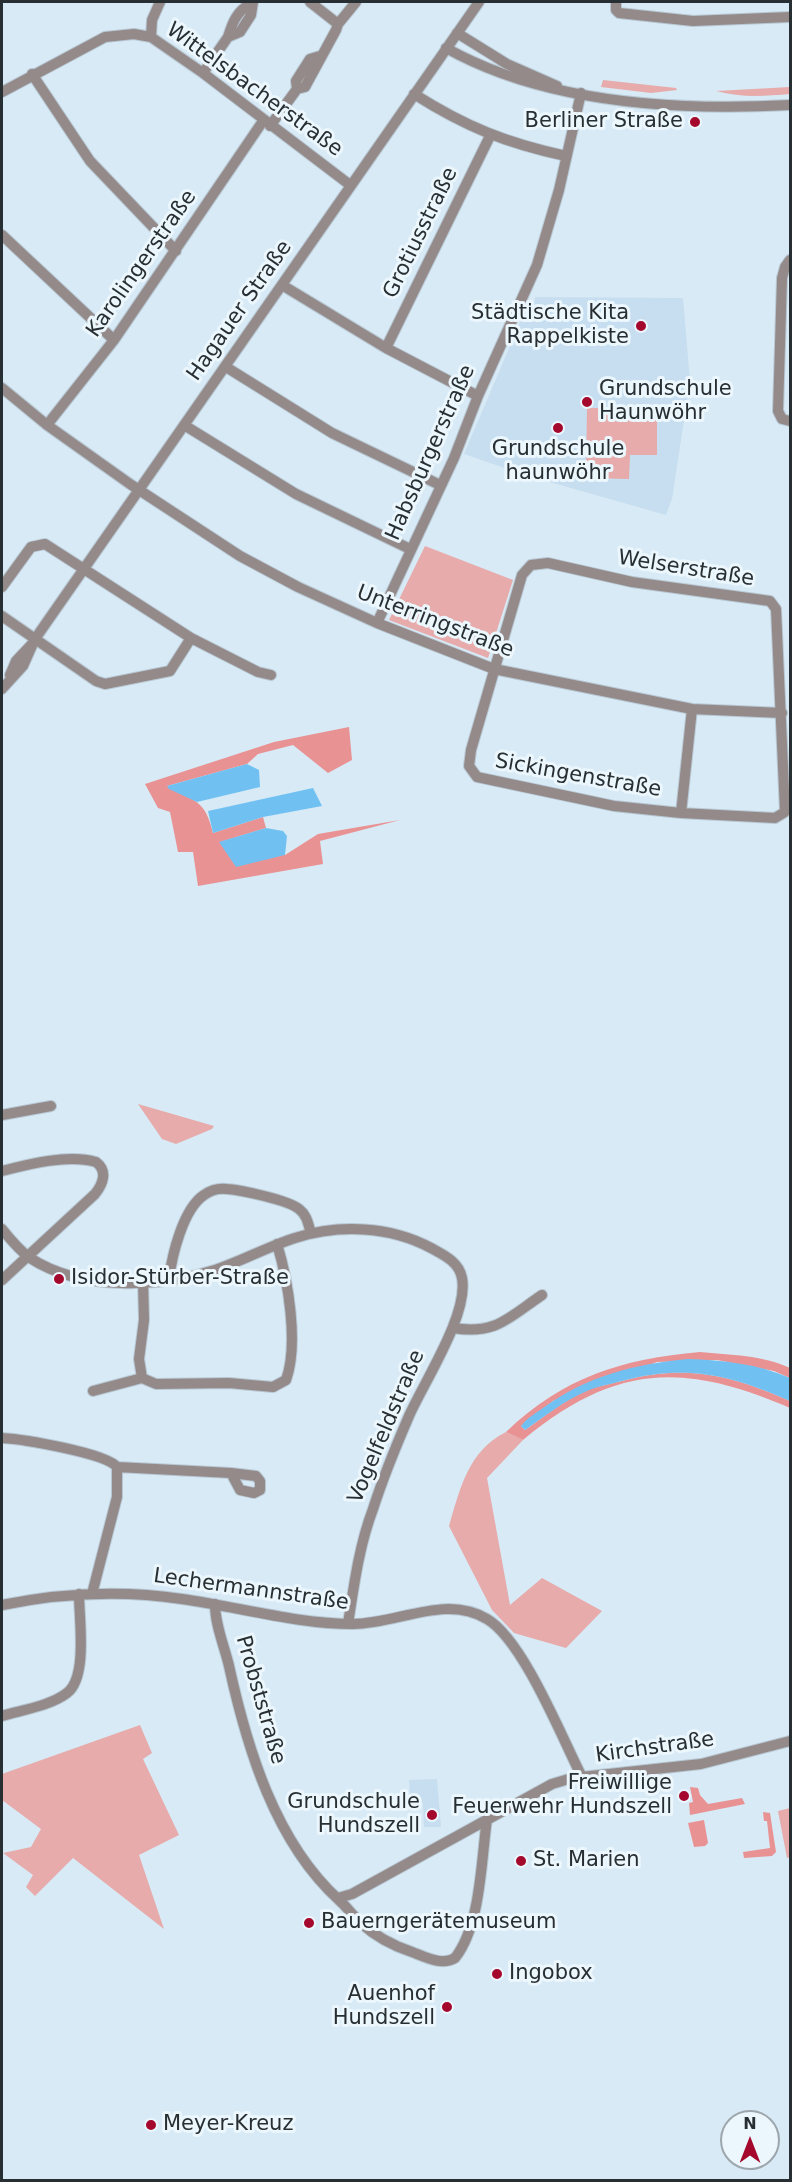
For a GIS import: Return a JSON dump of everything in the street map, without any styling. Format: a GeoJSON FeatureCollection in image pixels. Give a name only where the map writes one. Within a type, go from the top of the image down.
{"type":"FeatureCollection","features":[{"type":"Feature","properties":{"kind":"street"},"geometry":{"type":"LineString","coordinates":[[151,37],[152,20],[160,2]]}},
{"type":"Feature","properties":{"kind":"street"},"geometry":{"type":"LineString","coordinates":[[310,2],[338,24],[356,2]]}},
{"type":"Feature","properties":{"kind":"street","name":"Hagauer Straße"},"geometry":{"type":"LineString","coordinates":[[4,684],[23,666],[34,641],[479,2]]}},
{"type":"Feature","properties":{"kind":"street"},"geometry":{"type":"LineString","coordinates":[[616,2],[616,10],[619,13],[693,21],[790,17]]}},
{"type":"Feature","properties":{"kind":"street"},"geometry":{"type":"LineString","coordinates":[[203,73],[228,37],[240,32],[250,15],[251,3]]}},
{"type":"Feature","properties":{"kind":"street","name":"Karolingerstraße"},"geometry":{"type":"LineString","coordinates":[[47,425],[114,340],[266,123],[297,89],[305,87],[320,65],[320,56],[338,24]]}},
{"type":"Feature","properties":{"kind":"street","name":"Wittelsbacherstraße"},"geometry":{"type":"LineString","coordinates":[[2,92],[105,37],[134,33],[151,37],[203,73],[350,185]]}},
{"type":"Feature","properties":{"kind":"street"},"geometry":{"type":"LineString","coordinates":[[457,33],[507,64],[562,89]]}},
{"type":"Feature","properties":{"kind":"street"},"geometry":{"type":"LineString","coordinates":[[446,48],[495,71],[545,87],[581,93],[652,104],[790,105]]}},
{"type":"Feature","properties":{"kind":"street"},"geometry":{"type":"LineString","coordinates":[[32,74],[90,161],[176,251]]}},
{"type":"Feature","properties":{"kind":"street","name":"Habsburgerstraße"},"geometry":{"type":"LineString","coordinates":[[377,623],[537,265],[581,93]]}},
{"type":"Feature","properties":{"kind":"street"},"geometry":{"type":"LineString","coordinates":[[414,94],[451,117],[490,136],[566,156]]}},
{"type":"Feature","properties":{"kind":"street","name":"Grotiusstraße"},"geometry":{"type":"LineString","coordinates":[[386,348],[490,136]]}},
{"type":"Feature","properties":{"kind":"street"},"geometry":{"type":"LineString","coordinates":[[2,235],[114,340]]}},
{"type":"Feature","properties":{"kind":"street"},"geometry":{"type":"LineString","coordinates":[[786,420],[778,411],[782,278],[790,260]]}},
{"type":"Feature","properties":{"kind":"street"},"geometry":{"type":"LineString","coordinates":[[282,285],[386,348],[478,396]]}},
{"type":"Feature","properties":{"kind":"street"},"geometry":{"type":"LineString","coordinates":[[226,367],[332,433],[440,485]]}},
{"type":"Feature","properties":{"kind":"street"},"geometry":{"type":"LineString","coordinates":[[2,388],[47,425],[139,490]]}},
{"type":"Feature","properties":{"kind":"street"},"geometry":{"type":"LineString","coordinates":[[184,425],[296,494],[410,549]]}},
{"type":"Feature","properties":{"kind":"street","name":"Unterringstraße"},"geometry":{"type":"LineString","coordinates":[[139,490],[240,556],[298,587],[377,623],[494,669],[692,709],[782,713]]}},
{"type":"Feature","properties":{"kind":"street"},"geometry":{"type":"LineString","coordinates":[[2,587],[27,550],[35,544],[45,544],[191,638],[258,672],[271,675]]}},
{"type":"Feature","properties":{"kind":"street","name":"Welserstraße"},"geometry":{"type":"LineString","coordinates":[[494,669],[522,574],[531,565],[548,563],[632,582],[770,601],[776,609],[785,812]]}},
{"type":"Feature","properties":{"kind":"street"},"geometry":{"type":"LineString","coordinates":[[2,616],[34,641],[96,681],[105,684],[170,671],[191,638]]}},
{"type":"Feature","properties":{"kind":"street","name":"Sickingenstraße"},"geometry":{"type":"LineString","coordinates":[[494,669],[471,750],[469,766],[477,777],[614,806],[681,813],[775,818],[785,812]]}},
{"type":"Feature","properties":{"kind":"street"},"geometry":{"type":"LineString","coordinates":[[681,813],[692,709]]}},
{"type":"Feature","properties":{"kind":"street"},"geometry":{"type":"LineString","coordinates":[[2,1115],[51,1106]]}},
{"type":"Feature","properties":{"kind":"street"},"geometry":{"type":"LineString","coordinates":[[2,1171],[23,1165],[82,1160],[96,1162],[102,1169],[103,1180],[95,1194],[2,1280]]}},
{"type":"Feature","properties":{"kind":"street"},"geometry":{"type":"LineString","coordinates":[[2,1229],[28,1256],[57,1272],[102,1281],[143,1281],[169,1279],[211,1271],[311,1233],[305,1216],[295,1206],[233,1190],[210,1192],[202,1196],[176,1242],[169,1279]]}},
{"type":"Feature","properties":{"kind":"street","name":"Vogelfeldstraße"},"geometry":{"type":"LineString","coordinates":[[311,1233],[340,1229],[374,1230],[410,1239],[444,1255],[457,1266],[463,1281],[463,1292],[453,1328],[410,1414],[372,1510],[356,1568],[348,1624]]}},
{"type":"Feature","properties":{"kind":"street"},"geometry":{"type":"LineString","coordinates":[[142,1378],[156,1384],[230,1383],[273,1388],[286,1380],[289,1364],[290,1314],[283,1263],[277,1244]]}},
{"type":"Feature","properties":{"kind":"street"},"geometry":{"type":"LineString","coordinates":[[142,1378],[139,1359],[144,1320],[143,1281]]}},
{"type":"Feature","properties":{"kind":"street"},"geometry":{"type":"LineString","coordinates":[[453,1328],[469,1330],[492,1328],[542,1295]]}},
{"type":"Feature","properties":{"kind":"street"},"geometry":{"type":"LineString","coordinates":[[93,1392],[133,1383],[142,1378]]}},
{"type":"Feature","properties":{"kind":"street"},"geometry":{"type":"LineString","coordinates":[[2,1440],[39,1443],[100,1457],[112,1461],[117,1467],[117,1497],[92,1594]]}},
{"type":"Feature","properties":{"kind":"street"},"geometry":{"type":"LineString","coordinates":[[117,1467],[231,1473]]}},
{"type":"Feature","properties":{"kind":"street"},"geometry":{"type":"LineString","coordinates":[[2,1716],[57,1699],[76,1682],[80,1666],[79,1594]]}},
{"type":"Feature","properties":{"kind":"street","name":"Lechermannstraße"},"geometry":{"type":"LineString","coordinates":[[2,1605],[79,1594],[155,1595],[348,1624],[377,1623],[439,1609],[466,1610],[499,1628],[514,1648],[582,1777]]}},
{"type":"Feature","properties":{"kind":"street","name":"Probststraße"},"geometry":{"type":"LineString","coordinates":[[215,1604],[217,1622],[239,1710],[257,1768],[279,1815],[308,1866],[327,1890],[338,1898],[361,1923],[385,1940],[416,1953],[449,1962],[459,1953],[469,1930],[486,1820]]}},
{"type":"Feature","properties":{"kind":"street","name":"Kirchstraße"},"geometry":{"type":"LineString","coordinates":[[338,1898],[352,1894],[552,1784],[582,1777],[701,1764],[790,1741]]}},
{"type":"Feature","properties":{"kind":"shaded area"},"geometry":{"type":"Polygon","coordinates":[[[603,80],[676,88],[677,90],[651,93],[601,87],[603,80]]]}},
{"type":"Feature","properties":{"kind":"shaded area"},"geometry":{"type":"Polygon","coordinates":[[[790,87],[790,94],[744,96],[716,91],[790,87]]]}},
{"type":"Feature","properties":{"kind":"shaded area","name":"Grundschule Haunwöhr"},"geometry":{"type":"Polygon","coordinates":[[[535,297],[683,298],[690,381],[672,499],[666,515],[525,475],[464,454],[527,306],[534,308],[535,297]]]}},
{"type":"Feature","properties":{"kind":"shaded area"},"geometry":{"type":"Polygon","coordinates":[[[587,408],[674,408],[674,415],[630,415],[657,417],[657,455],[630,455],[629,479],[586,478],[587,408]]]}},
{"type":"Feature","properties":{"kind":"shaded area"},"geometry":{"type":"Polygon","coordinates":[[[425,546],[513,580],[488,658],[389,620],[425,546]]]}},
{"type":"Feature","properties":{"kind":"shaded area"},"geometry":{"type":"Polygon","coordinates":[[[349,727],[352,760],[328,773],[293,745],[258,754],[247,764],[167,786],[202,807],[213,833],[263,817],[266,828],[220,842],[285,855],[318,834],[400,820],[320,841],[323,864],[198,886],[193,852],[178,852],[170,812],[158,808],[145,784],[274,742],[349,727]]]}},
{"type":"Feature","properties":{"kind":"shaded area"},"geometry":{"type":"Polygon","coordinates":[[[138,1104],[214,1126],[212,1129],[176,1144],[162,1139],[138,1104]]]}},
{"type":"Feature","properties":{"kind":"shaded area"},"geometry":{"type":"Polygon","coordinates":[[[700,1352],[769,1360],[790,1368],[790,1378],[774,1371],[717,1360],[657,1362],[553,1401],[521,1426],[525,1430],[563,1403],[587,1390],[667,1373],[688,1373],[728,1379],[790,1401],[790,1408],[752,1393],[716,1383],[683,1378],[651,1378],[620,1384],[588,1396],[556,1415],[523,1440],[506,1432],[550,1397],[595,1374],[645,1360],[700,1352]]]}},
{"type":"Feature","properties":{"kind":"shaded area"},"geometry":{"type":"Polygon","coordinates":[[[506,1432],[523,1440],[487,1478],[510,1605],[542,1578],[602,1611],[566,1648],[514,1633],[492,1610],[449,1526],[462,1485],[474,1460],[493,1440],[506,1432]]]}},
{"type":"Feature","properties":{"kind":"shaded area"},"geometry":{"type":"Polygon","coordinates":[[[140,1725],[152,1753],[143,1759],[179,1835],[139,1855],[164,1929],[73,1858],[35,1896],[26,1887],[33,1875],[3,1853],[31,1847],[41,1829],[2,1800],[2,1774],[140,1725]]]}},
{"type":"Feature","properties":{"kind":"shaded area","name":"Grundschule Hundszell"},"geometry":{"type":"Polygon","coordinates":[[[437,1779],[441,1827],[424,1827],[423,1803],[410,1800],[409,1780],[437,1779]]]}},
{"type":"Feature","properties":{"kind":"shaded area"},"geometry":{"type":"Polygon","coordinates":[[[690,1787],[698,1788],[700,1795],[708,1804],[742,1798],[745,1804],[690,1815],[689,1803],[693,1802],[690,1787]]]}},
{"type":"Feature","properties":{"kind":"shaded area"},"geometry":{"type":"Polygon","coordinates":[[[790,1808],[790,1857],[787,1858],[778,1811],[790,1808]]]}},
{"type":"Feature","properties":{"kind":"shaded area"},"geometry":{"type":"Polygon","coordinates":[[[763,1812],[770,1813],[776,1852],[772,1856],[744,1858],[743,1852],[770,1848],[767,1821],[764,1821],[763,1812]]]}},
{"type":"Feature","properties":{"kind":"shaded area"},"geometry":{"type":"Polygon","coordinates":[[[704,1820],[708,1843],[705,1846],[694,1847],[688,1823],[704,1820]]]}},
{"type":"Feature","properties":{"kind":"water"},"geometry":{"type":"Polygon","coordinates":[[[247,764],[259,770],[260,787],[197,802],[167,786],[247,764]]]}},
{"type":"Feature","properties":{"kind":"water"},"geometry":{"type":"Polygon","coordinates":[[[313,788],[322,806],[263,817],[213,833],[208,811],[313,788]]]}},
{"type":"Feature","properties":{"kind":"water"},"geometry":{"type":"Polygon","coordinates":[[[266,828],[283,831],[287,836],[285,855],[236,867],[219,842],[266,828]]]}},
{"type":"Feature","properties":{"kind":"water"},"geometry":{"type":"Polygon","coordinates":[[[688,1359],[740,1364],[765,1369],[790,1378],[790,1401],[728,1379],[688,1373],[667,1373],[591,1389],[563,1404],[525,1430],[521,1426],[560,1397],[594,1380],[630,1368],[688,1359]]]}},
{"type":"Feature","properties":{"kind":"place","name":"Berliner Straße"},"geometry":{"type":"Point","coordinates":[695,122]}},
{"type":"Feature","properties":{"kind":"place","name":"Städtische Kita Rappelkiste"},"geometry":{"type":"Point","coordinates":[641,326]}},
{"type":"Feature","properties":{"kind":"place","name":"Grundschule Haunwöhr"},"geometry":{"type":"Point","coordinates":[587,402]}},
{"type":"Feature","properties":{"kind":"place","name":"Grundschule haunwöhr"},"geometry":{"type":"Point","coordinates":[558,428]}},
{"type":"Feature","properties":{"kind":"place","name":"Isidor-Stürber-Straße"},"geometry":{"type":"Point","coordinates":[59,1279]}},
{"type":"Feature","properties":{"kind":"place","name":"Freiwillige Feuerwehr Hundszell"},"geometry":{"type":"Point","coordinates":[684,1796]}},
{"type":"Feature","properties":{"kind":"place","name":"Grundschule Hundszell"},"geometry":{"type":"Point","coordinates":[432,1815]}},
{"type":"Feature","properties":{"kind":"place","name":"St. Marien"},"geometry":{"type":"Point","coordinates":[521,1861]}},
{"type":"Feature","properties":{"kind":"place","name":"Bauerngerätemuseum"},"geometry":{"type":"Point","coordinates":[309,1923]}},
{"type":"Feature","properties":{"kind":"place","name":"Ingobox"},"geometry":{"type":"Point","coordinates":[497,1974]}},
{"type":"Feature","properties":{"kind":"place","name":"Auenhof Hundszell"},"geometry":{"type":"Point","coordinates":[447,2007]}},
{"type":"Feature","properties":{"kind":"place","name":"Meyer-Kreuz"},"geometry":{"type":"Point","coordinates":[151,2125]}}]}
